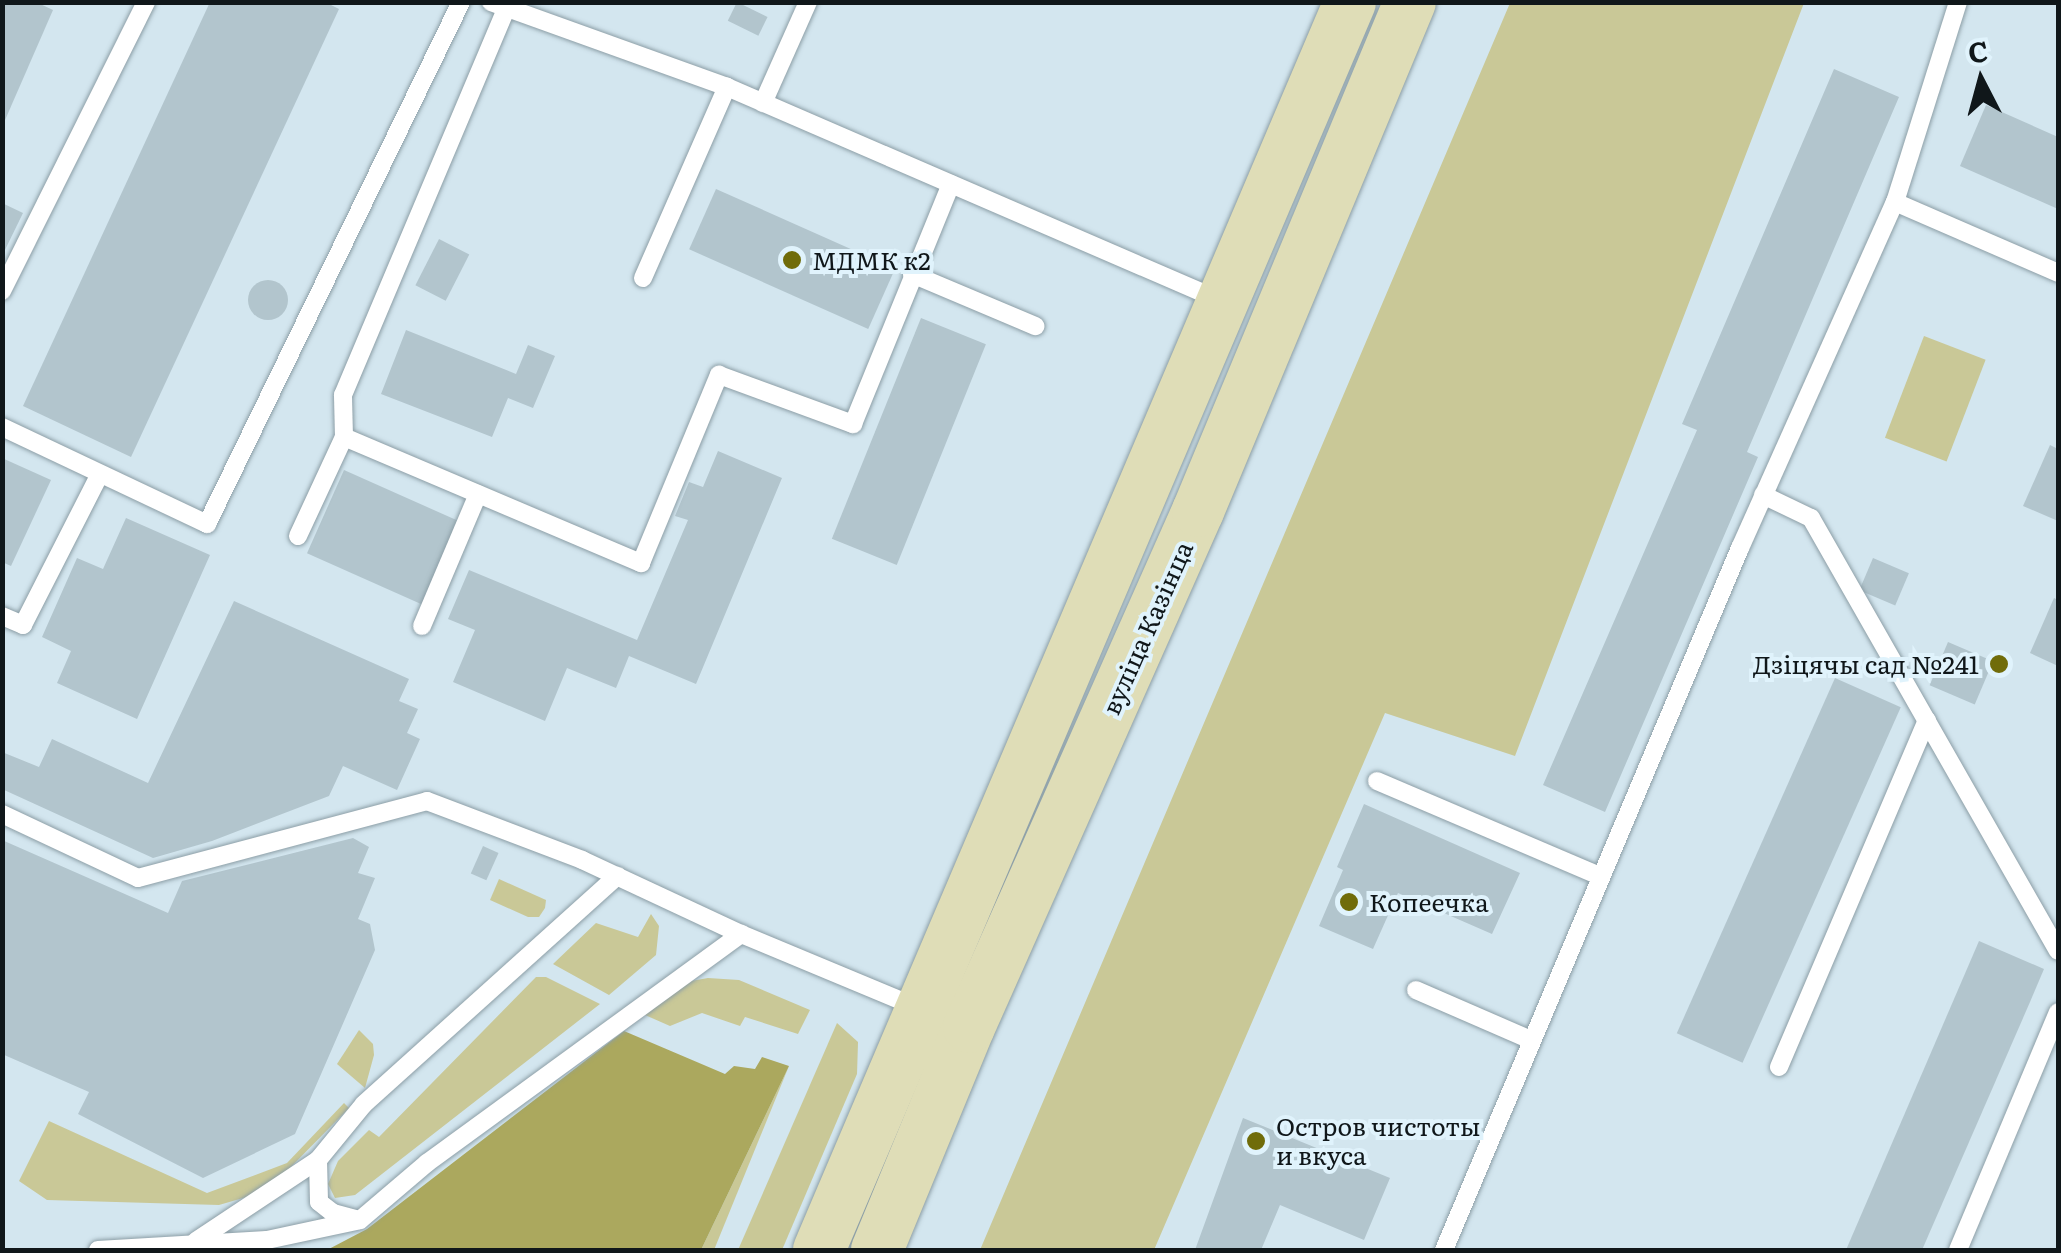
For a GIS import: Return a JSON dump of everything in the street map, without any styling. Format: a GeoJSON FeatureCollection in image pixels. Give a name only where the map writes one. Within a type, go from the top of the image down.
{"type":"FeatureCollection","features":[{"type":"Feature","properties":{"kind":"main road","name":"вуліца Казінца"},"geometry":{"type":"LineString","coordinates":[[877,1250],[945,1018],[1223,302],[1350,2]]}},
{"type":"Feature","properties":{"kind":"main road","name":"вуліца Казінца"},"geometry":{"type":"LineString","coordinates":[[818,1250],[945,1018],[1277,324],[1410,2]]}},
{"type":"Feature","properties":{"kind":"main road"},"geometry":{"type":"LineString","coordinates":[[1223,302],[1277,324]]}},
{"type":"Feature","properties":{"kind":"lane"},"geometry":{"type":"LineString","coordinates":[[2,291],[146,2]]}},
{"type":"Feature","properties":{"kind":"lane"},"geometry":{"type":"LineString","coordinates":[[2,427],[207,524],[461,2]]}},
{"type":"Feature","properties":{"kind":"lane"},"geometry":{"type":"LineString","coordinates":[[763,102],[808,2]]}},
{"type":"Feature","properties":{"kind":"lane"},"geometry":{"type":"LineString","coordinates":[[1444,1250],[1763,495],[1895,202],[1958,2]]}},
{"type":"Feature","properties":{"kind":"lane"},"geometry":{"type":"LineString","coordinates":[[298,536],[344,437],[343,395],[498,6],[763,102],[1223,302]]}},
{"type":"Feature","properties":{"kind":"lane"},"geometry":{"type":"LineString","coordinates":[[643,278],[726,87]]}},
{"type":"Feature","properties":{"kind":"lane"},"geometry":{"type":"LineString","coordinates":[[344,437],[641,563],[719,375],[852,424],[951,184]]}},
{"type":"Feature","properties":{"kind":"lane"},"geometry":{"type":"LineString","coordinates":[[1895,202],[2058,273]]}},
{"type":"Feature","properties":{"kind":"lane"},"geometry":{"type":"LineString","coordinates":[[912,274],[1035,326]]}},
{"type":"Feature","properties":{"kind":"lane"},"geometry":{"type":"LineString","coordinates":[[2,616],[23,625],[100,474]]}},
{"type":"Feature","properties":{"kind":"lane"},"geometry":{"type":"LineString","coordinates":[[422,626],[478,494]]}},
{"type":"Feature","properties":{"kind":"lane"},"geometry":{"type":"LineString","coordinates":[[1763,495],[1812,518],[2058,950]]}},
{"type":"Feature","properties":{"kind":"lane"},"geometry":{"type":"LineString","coordinates":[[1779,1068],[1927,720]]}},
{"type":"Feature","properties":{"kind":"lane"},"geometry":{"type":"LineString","coordinates":[[1377,781],[1600,876]]}},
{"type":"Feature","properties":{"kind":"lane"},"geometry":{"type":"LineString","coordinates":[[2,814],[138,878],[428,801],[617,876],[741,934],[945,1018]]}},
{"type":"Feature","properties":{"kind":"lane"},"geometry":{"type":"LineString","coordinates":[[193,1243],[318,1160],[364,1104],[617,876]]}},
{"type":"Feature","properties":{"kind":"lane"},"geometry":{"type":"LineString","coordinates":[[98,1250],[267,1240],[360,1220],[427,1163],[741,934]]}},
{"type":"Feature","properties":{"kind":"lane"},"geometry":{"type":"LineString","coordinates":[[1416,990],[1531,1040]]}},
{"type":"Feature","properties":{"kind":"lane"},"geometry":{"type":"LineString","coordinates":[[1958,1250],[2058,1012]]}},
{"type":"Feature","properties":{"kind":"lane"},"geometry":{"type":"LineString","coordinates":[[318,1160],[319,1202],[333,1213],[360,1220]]}},
{"type":"Feature","properties":{"kind":"shaded area"},"geometry":{"type":"Polygon","coordinates":[[[1510,3],[1804,3],[1515,756],[1385,713],[1154,1250],[980,1250],[1510,3]]]}},
{"type":"Feature","properties":{"kind":"shaded area"},"geometry":{"type":"Polygon","coordinates":[[[1924,336],[1986,360],[1947,461],[1885,438],[1924,336]]]}},
{"type":"Feature","properties":{"kind":"shaded area"},"geometry":{"type":"Polygon","coordinates":[[[499,879],[546,900],[539,917],[528,917],[490,900],[499,879]]]}},
{"type":"Feature","properties":{"kind":"shaded area"},"geometry":{"type":"Polygon","coordinates":[[[651,914],[659,926],[656,955],[609,995],[553,964],[596,923],[638,937],[651,914]]]}},
{"type":"Feature","properties":{"kind":"shaded area"},"geometry":{"type":"Polygon","coordinates":[[[536,977],[546,977],[600,1004],[355,1195],[335,1198],[328,1184],[338,1161],[369,1130],[379,1137],[536,977]]]}},
{"type":"Feature","properties":{"kind":"shaded area"},"geometry":{"type":"Polygon","coordinates":[[[739,980],[810,1010],[798,1034],[745,1017],[740,1026],[702,1013],[670,1026],[645,1015],[691,981],[739,980]]]}},
{"type":"Feature","properties":{"kind":"shaded area"},"geometry":{"type":"Polygon","coordinates":[[[837,1023],[858,1042],[857,1074],[782,1250],[738,1250],[837,1023]]]}},
{"type":"Feature","properties":{"kind":"shaded area"},"geometry":{"type":"Polygon","coordinates":[[[359,1030],[373,1044],[365,1088],[337,1064],[359,1030]]]}},
{"type":"Feature","properties":{"kind":"shaded area"},"geometry":{"type":"Polygon","coordinates":[[[624,1031],[725,1074],[734,1066],[755,1069],[762,1057],[789,1066],[701,1250],[327,1250],[367,1229],[624,1031]]]}},
{"type":"Feature","properties":{"kind":"shaded area"},"geometry":{"type":"Polygon","coordinates":[[[789,1066],[714,1250],[701,1250],[789,1066]]]}},
{"type":"Feature","properties":{"kind":"shaded area"},"geometry":{"type":"Polygon","coordinates":[[[344,1103],[349,1108],[275,1183],[257,1194],[219,1205],[47,1200],[19,1181],[49,1121],[207,1193],[287,1163],[344,1103]]]}},
{"type":"Feature","properties":{"kind":"building"},"geometry":{"type":"Polygon","coordinates":[[[2,2],[36,2],[53,10],[2,127],[2,2]]]}},
{"type":"Feature","properties":{"kind":"building"},"geometry":{"type":"Polygon","coordinates":[[[210,2],[325,2],[339,9],[131,457],[23,406],[210,2]]]}},
{"type":"Feature","properties":{"kind":"building"},"geometry":{"type":"Polygon","coordinates":[[[737,2],[768,17],[758,36],[728,21],[737,2]]]}},
{"type":"Feature","properties":{"kind":"building"},"geometry":{"type":"Polygon","coordinates":[[[1834,69],[1899,97],[1747,452],[1758,457],[1605,812],[1543,785],[1697,430],[1682,424],[1834,69]]]}},
{"type":"Feature","properties":{"kind":"building"},"geometry":{"type":"Polygon","coordinates":[[[1986,105],[2058,137],[2058,209],[1960,166],[1986,105]]]}},
{"type":"Feature","properties":{"kind":"building","name":"МДМК к2"},"geometry":{"type":"Polygon","coordinates":[[[716,189],[895,269],[868,329],[689,249],[716,189]]]}},
{"type":"Feature","properties":{"kind":"building"},"geometry":{"type":"Polygon","coordinates":[[[2,203],[23,213],[2,256],[2,203]]]}},
{"type":"Feature","properties":{"kind":"building"},"geometry":{"type":"Polygon","coordinates":[[[439,239],[469,254],[446,301],[415,285],[439,239]]]}},
{"type":"Feature","properties":{"kind":"building"},"geometry":{"type":"Polygon","coordinates":[[[268,280],[282,286],[288,300],[282,314],[268,320],[254,314],[248,300],[254,286],[268,280]]]}},
{"type":"Feature","properties":{"kind":"building"},"geometry":{"type":"Polygon","coordinates":[[[921,318],[986,344],[897,565],[832,539],[921,318]]]}},
{"type":"Feature","properties":{"kind":"building"},"geometry":{"type":"Polygon","coordinates":[[[406,330],[516,374],[528,345],[555,356],[533,408],[508,398],[492,437],[381,394],[406,330]]]}},
{"type":"Feature","properties":{"kind":"building"},"geometry":{"type":"Polygon","coordinates":[[[2050,445],[2058,449],[2058,521],[2023,506],[2050,445]]]}},
{"type":"Feature","properties":{"kind":"building"},"geometry":{"type":"Polygon","coordinates":[[[718,451],[782,478],[696,684],[629,656],[616,688],[567,668],[545,721],[453,682],[475,630],[448,619],[469,570],[637,640],[688,520],[675,516],[689,482],[703,487],[718,451]]]}},
{"type":"Feature","properties":{"kind":"building"},"geometry":{"type":"Polygon","coordinates":[[[2,458],[51,480],[11,566],[2,562],[2,458]]]}},
{"type":"Feature","properties":{"kind":"building"},"geometry":{"type":"Polygon","coordinates":[[[344,470],[459,521],[422,604],[307,553],[344,470]]]}},
{"type":"Feature","properties":{"kind":"building"},"geometry":{"type":"Polygon","coordinates":[[[126,518],[210,555],[137,719],[57,683],[71,651],[42,637],[77,558],[103,569],[126,518]]]}},
{"type":"Feature","properties":{"kind":"building"},"geometry":{"type":"Polygon","coordinates":[[[1873,558],[1909,573],[1895,605],[1859,590],[1873,558]]]}},
{"type":"Feature","properties":{"kind":"building"},"geometry":{"type":"Polygon","coordinates":[[[2054,598],[2058,600],[2058,666],[2030,653],[2054,598]]]}},
{"type":"Feature","properties":{"kind":"building"},"geometry":{"type":"Polygon","coordinates":[[[234,601],[409,679],[399,701],[418,709],[407,733],[420,739],[397,790],[343,766],[329,796],[212,841],[153,858],[2,789],[2,752],[39,767],[52,739],[148,783],[234,601]]]}},
{"type":"Feature","properties":{"kind":"building"},"geometry":{"type":"Polygon","coordinates":[[[1948,642],[1993,661],[1975,704],[1930,685],[1948,642]]]}},
{"type":"Feature","properties":{"kind":"building"},"geometry":{"type":"Polygon","coordinates":[[[1835,678],[1901,707],[1743,1063],[1677,1033],[1835,678]]]}},
{"type":"Feature","properties":{"kind":"building"},"geometry":{"type":"Polygon","coordinates":[[[1364,804],[1520,873],[1492,934],[1398,893],[1373,949],[1319,926],[1343,870],[1337,867],[1364,804]]]}},
{"type":"Feature","properties":{"kind":"building"},"geometry":{"type":"Polygon","coordinates":[[[353,838],[369,847],[358,873],[375,878],[358,919],[370,924],[375,950],[295,1134],[203,1178],[78,1114],[89,1092],[2,1054],[2,840],[168,913],[182,881],[353,838]]]}},
{"type":"Feature","properties":{"kind":"building"},"geometry":{"type":"Polygon","coordinates":[[[483,846],[499,853],[486,880],[471,873],[483,846]]]}},
{"type":"Feature","properties":{"kind":"building"},"geometry":{"type":"Polygon","coordinates":[[[1979,941],[2044,969],[2030,1002],[1922,1250],[1846,1250],[1979,941]]]}},
{"type":"Feature","properties":{"kind":"building"},"geometry":{"type":"Polygon","coordinates":[[[1243,1118],[1390,1178],[1364,1240],[1280,1205],[1261,1250],[1195,1250],[1243,1118]]]}},
{"type":"Feature","properties":{"kind":"place","name":"МДМК к2"},"geometry":{"type":"Point","coordinates":[792,260]}},
{"type":"Feature","properties":{"kind":"place","name":"Дзіцячы сад №241"},"geometry":{"type":"Point","coordinates":[1999,664]}},
{"type":"Feature","properties":{"kind":"place","name":"Копеечка"},"geometry":{"type":"Point","coordinates":[1349,902]}},
{"type":"Feature","properties":{"kind":"place","name":"Остров чистоты и вкуса"},"geometry":{"type":"Point","coordinates":[1256,1141]}}]}
